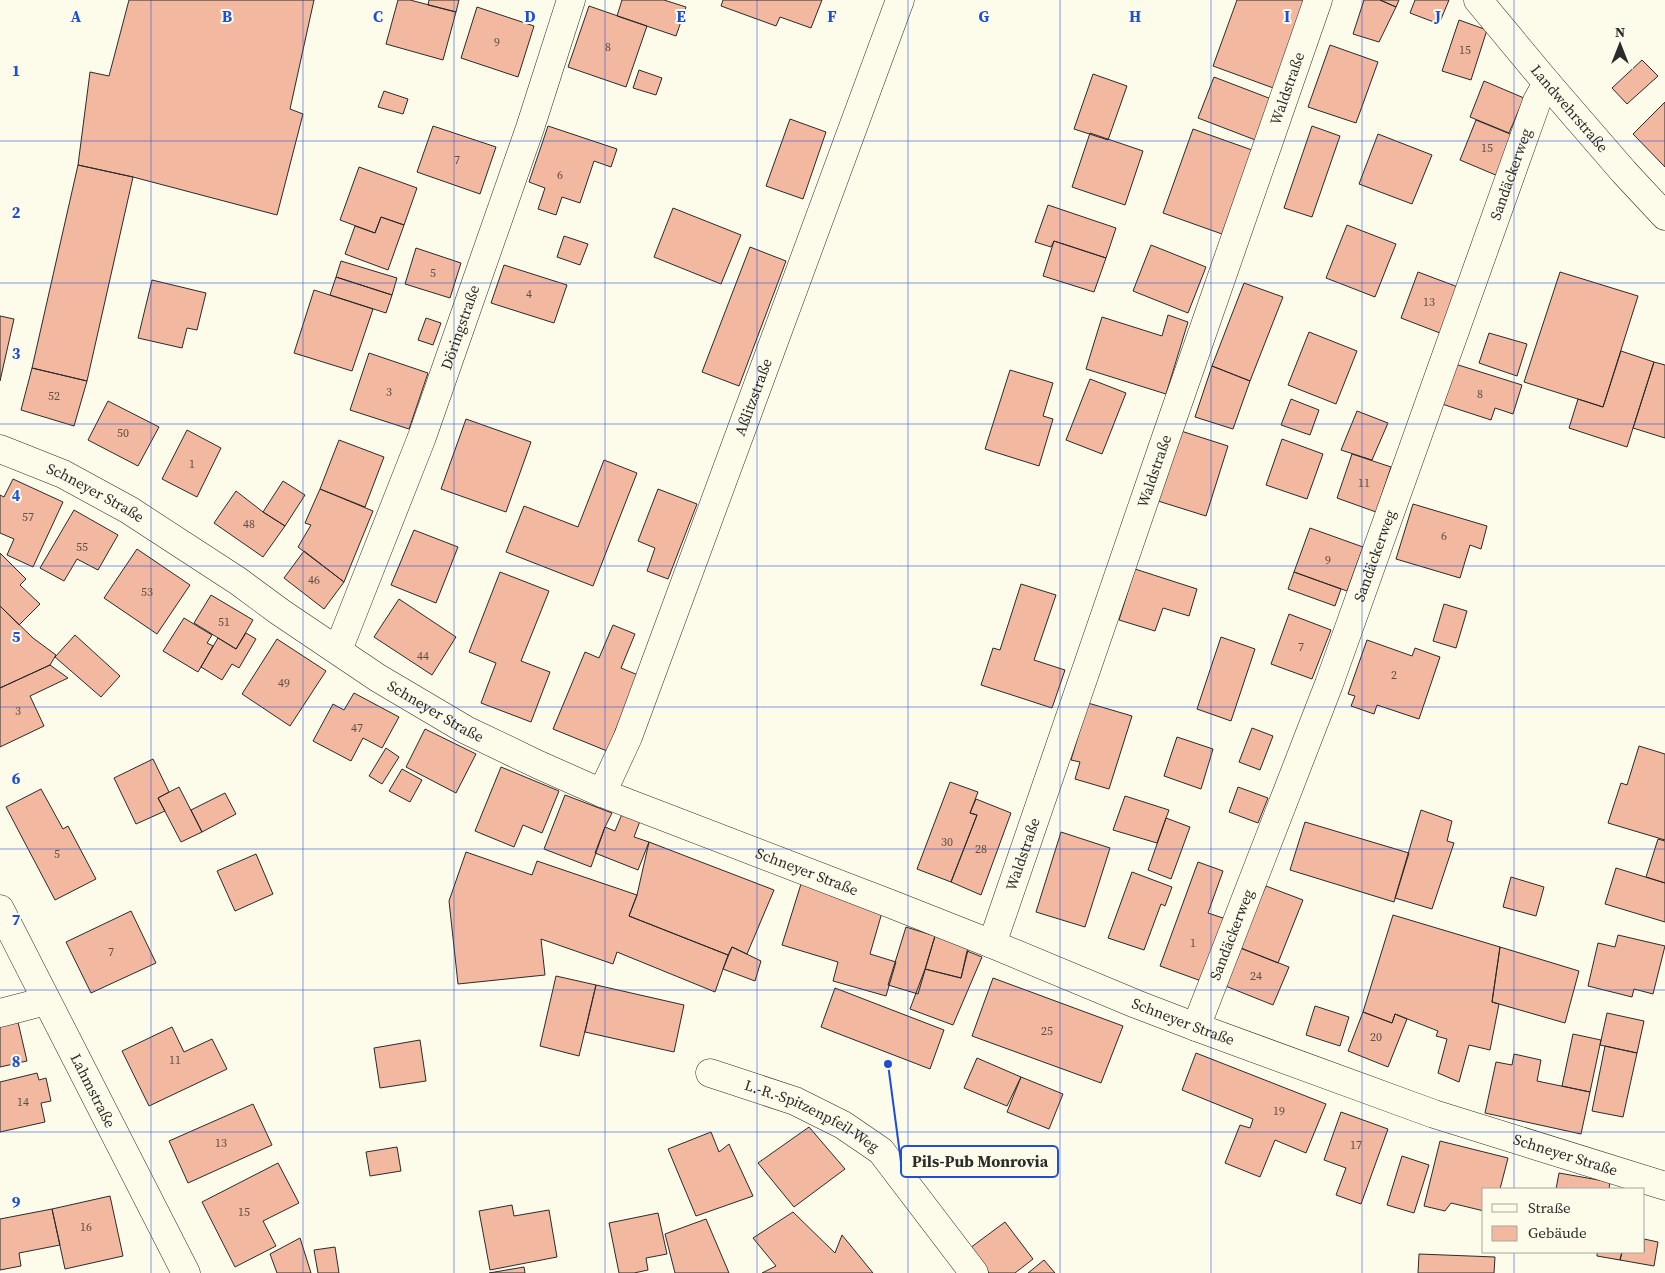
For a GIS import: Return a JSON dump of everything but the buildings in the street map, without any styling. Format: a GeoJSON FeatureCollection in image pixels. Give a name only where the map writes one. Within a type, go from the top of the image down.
{"type":"FeatureCollection","features":[{"type":"Feature","properties":{"kind":"street","name":"Döringstraße"},"geometry":{"type":"LineString","coordinates":[[338,650],[422,437],[530,128],[571,0]]}},
{"type":"Feature","properties":{"kind":"street","name":"Aßlitzstraße"},"geometry":{"type":"LineString","coordinates":[[602,793],[631,728],[900,0]]}},
{"type":"Feature","properties":{"kind":"street","name":"Waldstraße"},"geometry":{"type":"LineString","coordinates":[[992,944],[1162,446],[1318,0]]}},
{"type":"Feature","properties":{"kind":"street","name":"Landwehrstraße"},"geometry":{"type":"LineString","coordinates":[[1491,6],[1547,83],[1665,216]]}},
{"type":"Feature","properties":{"kind":"street","name":"Sandäckerweg"},"geometry":{"type":"LineString","coordinates":[[1196,1027],[1329,684],[1537,101],[1547,83]]}},
{"type":"Feature","properties":{"kind":"street","name":"Schneyer Straße"},"geometry":{"type":"LineString","coordinates":[[0,449],[63,474],[129,510],[223,570],[280,612],[378,678],[466,730],[602,793],[992,944],[1196,1027],[1434,1114],[1665,1186]]}},
{"type":"Feature","properties":{"kind":"street","name":"Lahmstraße"},"geometry":{"type":"LineString","coordinates":[[0,909],[186,1273]]}},
{"type":"Feature","properties":{"kind":"street"},"geometry":{"type":"LineString","coordinates":[[0,1013],[46,1001]]}},
{"type":"Feature","properties":{"kind":"street","name":"L.-R.-Spitzenpfeil-Weg"},"geometry":{"type":"LineString","coordinates":[[710,1073],[795,1101],[843,1124],[881,1151],[974,1273]]}},
{"type":"Feature","properties":{"kind":"place","name":"Pils-Pub Monrovia"},"geometry":{"type":"Point","coordinates":[888,1064]}}]}
